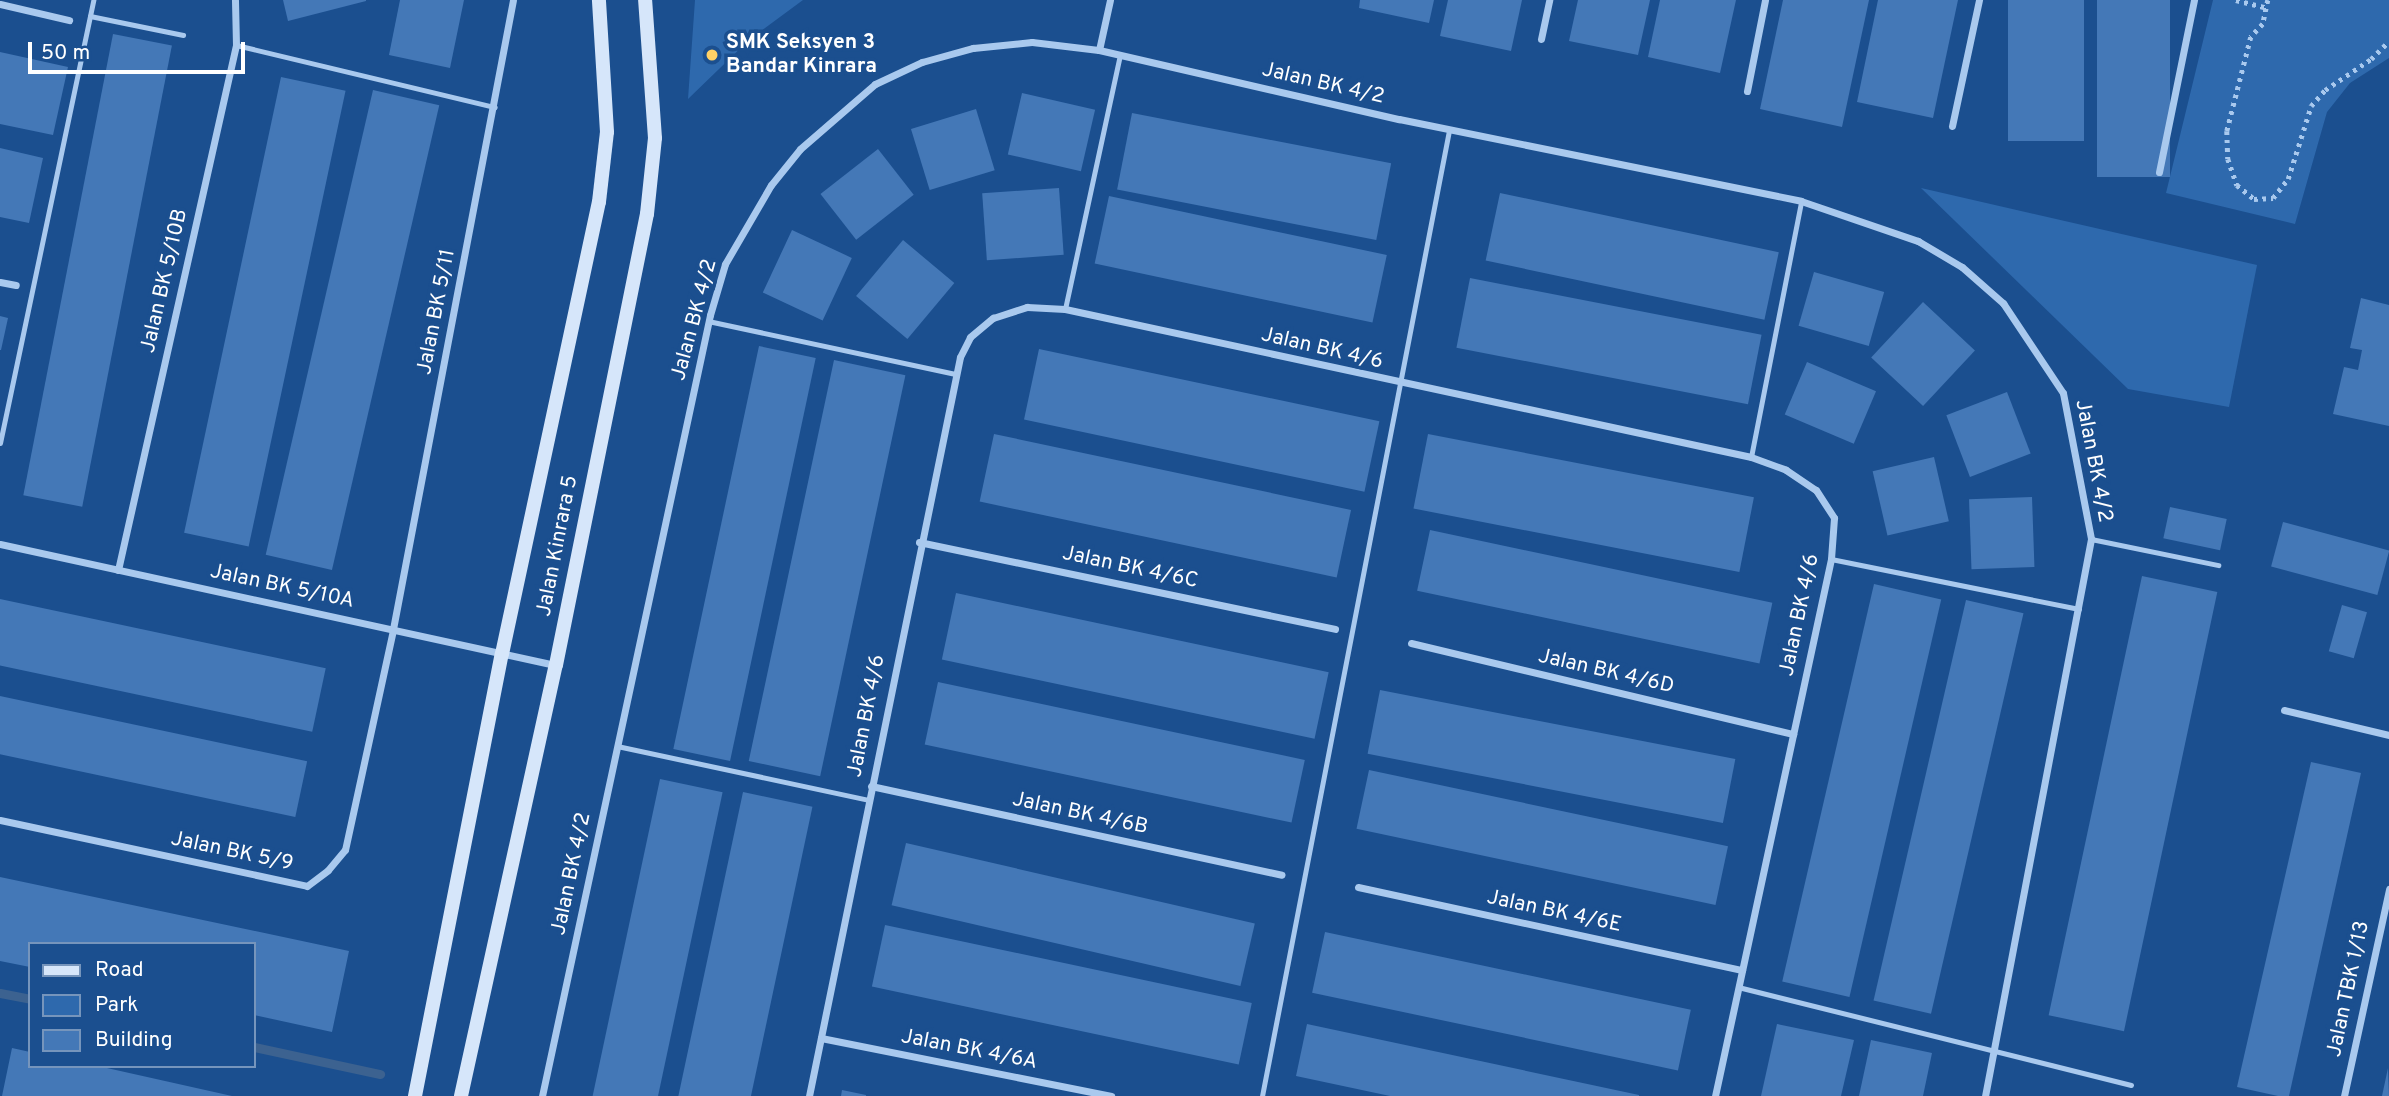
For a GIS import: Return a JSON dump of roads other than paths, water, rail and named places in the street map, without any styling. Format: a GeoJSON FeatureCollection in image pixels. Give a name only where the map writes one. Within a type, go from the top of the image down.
{"type":"FeatureCollection","features":[{"type":"Feature","properties":{"kind":"main road","name":"Jalan Kinrara 5"},"geometry":{"type":"LineString","coordinates":[[415,1096],[502,654],[599,202],[607,132],[599,0]]}},
{"type":"Feature","properties":{"kind":"main road","name":"Jalan Kinrara 5"},"geometry":{"type":"LineString","coordinates":[[461,1096],[556,665],[646,214],[655,138],[645,0]]}},
{"type":"Feature","properties":{"kind":"street","name":"Jalan BK 5/10B"},"geometry":{"type":"LineString","coordinates":[[118,570],[236,46],[235,0]]}},
{"type":"Feature","properties":{"kind":"street","name":"Jalan BK 5/11"},"geometry":{"type":"LineString","coordinates":[[393,629],[495,107],[513,0]]}},
{"type":"Feature","properties":{"kind":"street"},"geometry":{"type":"LineString","coordinates":[[1099,50],[1110,0]]}},
{"type":"Feature","properties":{"kind":"street"},"geometry":{"type":"LineString","coordinates":[[1541,39],[1549,0]]}},
{"type":"Feature","properties":{"kind":"street"},"geometry":{"type":"LineString","coordinates":[[1747,91],[1765,0]]}},
{"type":"Feature","properties":{"kind":"street"},"geometry":{"type":"LineString","coordinates":[[1952,126],[1979,0]]}},
{"type":"Feature","properties":{"kind":"street"},"geometry":{"type":"LineString","coordinates":[[2159,172],[2194,0]]}},
{"type":"Feature","properties":{"kind":"street"},"geometry":{"type":"LineString","coordinates":[[0,4],[69,20]]}},
{"type":"Feature","properties":{"kind":"street","name":"Jalan BK 4/2"},"geometry":{"type":"LineString","coordinates":[[542,1096],[708,321],[725,264],[771,185],[800,149],[875,84],[922,62],[973,48],[1032,41],[1099,50],[1449,130],[1801,201],[1918,241],[1962,267],[2003,303],[2063,393],[2091,539],[2080,609],[1985,1096]]}},
{"type":"Feature","properties":{"kind":"street"},"geometry":{"type":"LineString","coordinates":[[0,282],[16,285]]}},
{"type":"Feature","properties":{"kind":"street","name":"Jalan BK 4/6"},"geometry":{"type":"LineString","coordinates":[[809,1096],[955,374],[970,337],[993,318],[1027,307],[1065,309],[1400,384],[1751,457],[1786,470],[1816,490],[1834,518],[1831,559],[1714,1096]]}},
{"type":"Feature","properties":{"kind":"street","name":"Jalan BK 4/6C"},"geometry":{"type":"LineString","coordinates":[[919,542],[1335,629]]}},
{"type":"Feature","properties":{"kind":"street","name":"Jalan BK 5/10A"},"geometry":{"type":"LineString","coordinates":[[0,544],[556,665]]}},
{"type":"Feature","properties":{"kind":"street","name":"Jalan BK 5/9"},"geometry":{"type":"LineString","coordinates":[[0,820],[307,886],[328,870],[345,850],[393,629]]}},
{"type":"Feature","properties":{"kind":"street","name":"Jalan BK 4/6D"},"geometry":{"type":"LineString","coordinates":[[1411,643],[1793,734]]}},
{"type":"Feature","properties":{"kind":"street"},"geometry":{"type":"LineString","coordinates":[[2284,710],[2389,735]]}},
{"type":"Feature","properties":{"kind":"street","name":"Jalan BK 4/6B"},"geometry":{"type":"LineString","coordinates":[[871,786],[1281,875]]}},
{"type":"Feature","properties":{"kind":"street","name":"Jalan BK 4/6E"},"geometry":{"type":"LineString","coordinates":[[1358,887],[1742,970]]}},
{"type":"Feature","properties":{"kind":"street","name":"Jalan TBK 1/13"},"geometry":{"type":"LineString","coordinates":[[2344,1096],[2389,889]]}},
{"type":"Feature","properties":{"kind":"street","name":"Jalan BK 4/6A"},"geometry":{"type":"LineString","coordinates":[[821,1038],[1111,1096]]}},
{"type":"Feature","properties":{"kind":"lane"},"geometry":{"type":"LineString","coordinates":[[0,443],[93,0]]}},
{"type":"Feature","properties":{"kind":"lane"},"geometry":{"type":"LineString","coordinates":[[90,16],[183,35]]}},
{"type":"Feature","properties":{"kind":"lane"},"geometry":{"type":"LineString","coordinates":[[236,46],[495,107]]}},
{"type":"Feature","properties":{"kind":"lane"},"geometry":{"type":"LineString","coordinates":[[1065,309],[1120,55]]}},
{"type":"Feature","properties":{"kind":"lane"},"geometry":{"type":"LineString","coordinates":[[1262,1096],[1449,130]]}},
{"type":"Feature","properties":{"kind":"lane"},"geometry":{"type":"LineString","coordinates":[[1751,457],[1801,201]]}},
{"type":"Feature","properties":{"kind":"lane"},"geometry":{"type":"LineString","coordinates":[[708,321],[955,374]]}},
{"type":"Feature","properties":{"kind":"lane"},"geometry":{"type":"LineString","coordinates":[[2091,539],[2218,565]]}},
{"type":"Feature","properties":{"kind":"lane"},"geometry":{"type":"LineString","coordinates":[[1831,559],[2080,609]]}},
{"type":"Feature","properties":{"kind":"lane"},"geometry":{"type":"LineString","coordinates":[[617,746],[868,800]]}},
{"type":"Feature","properties":{"kind":"lane"},"geometry":{"type":"LineString","coordinates":[[1738,987],[2131,1085]]}},
{"type":"Feature","properties":{"kind":"waterway"},"geometry":{"type":"LineString","coordinates":[[0,993],[28,999]]}},
{"type":"Feature","properties":{"kind":"waterway"},"geometry":{"type":"LineString","coordinates":[[256,1047],[380,1074]]}},
{"type":"Feature","properties":{"kind":"place","name":"SMK Seksyen 3 Bandar Kinrara"},"geometry":{"type":"Point","coordinates":[712,55]}}]}
